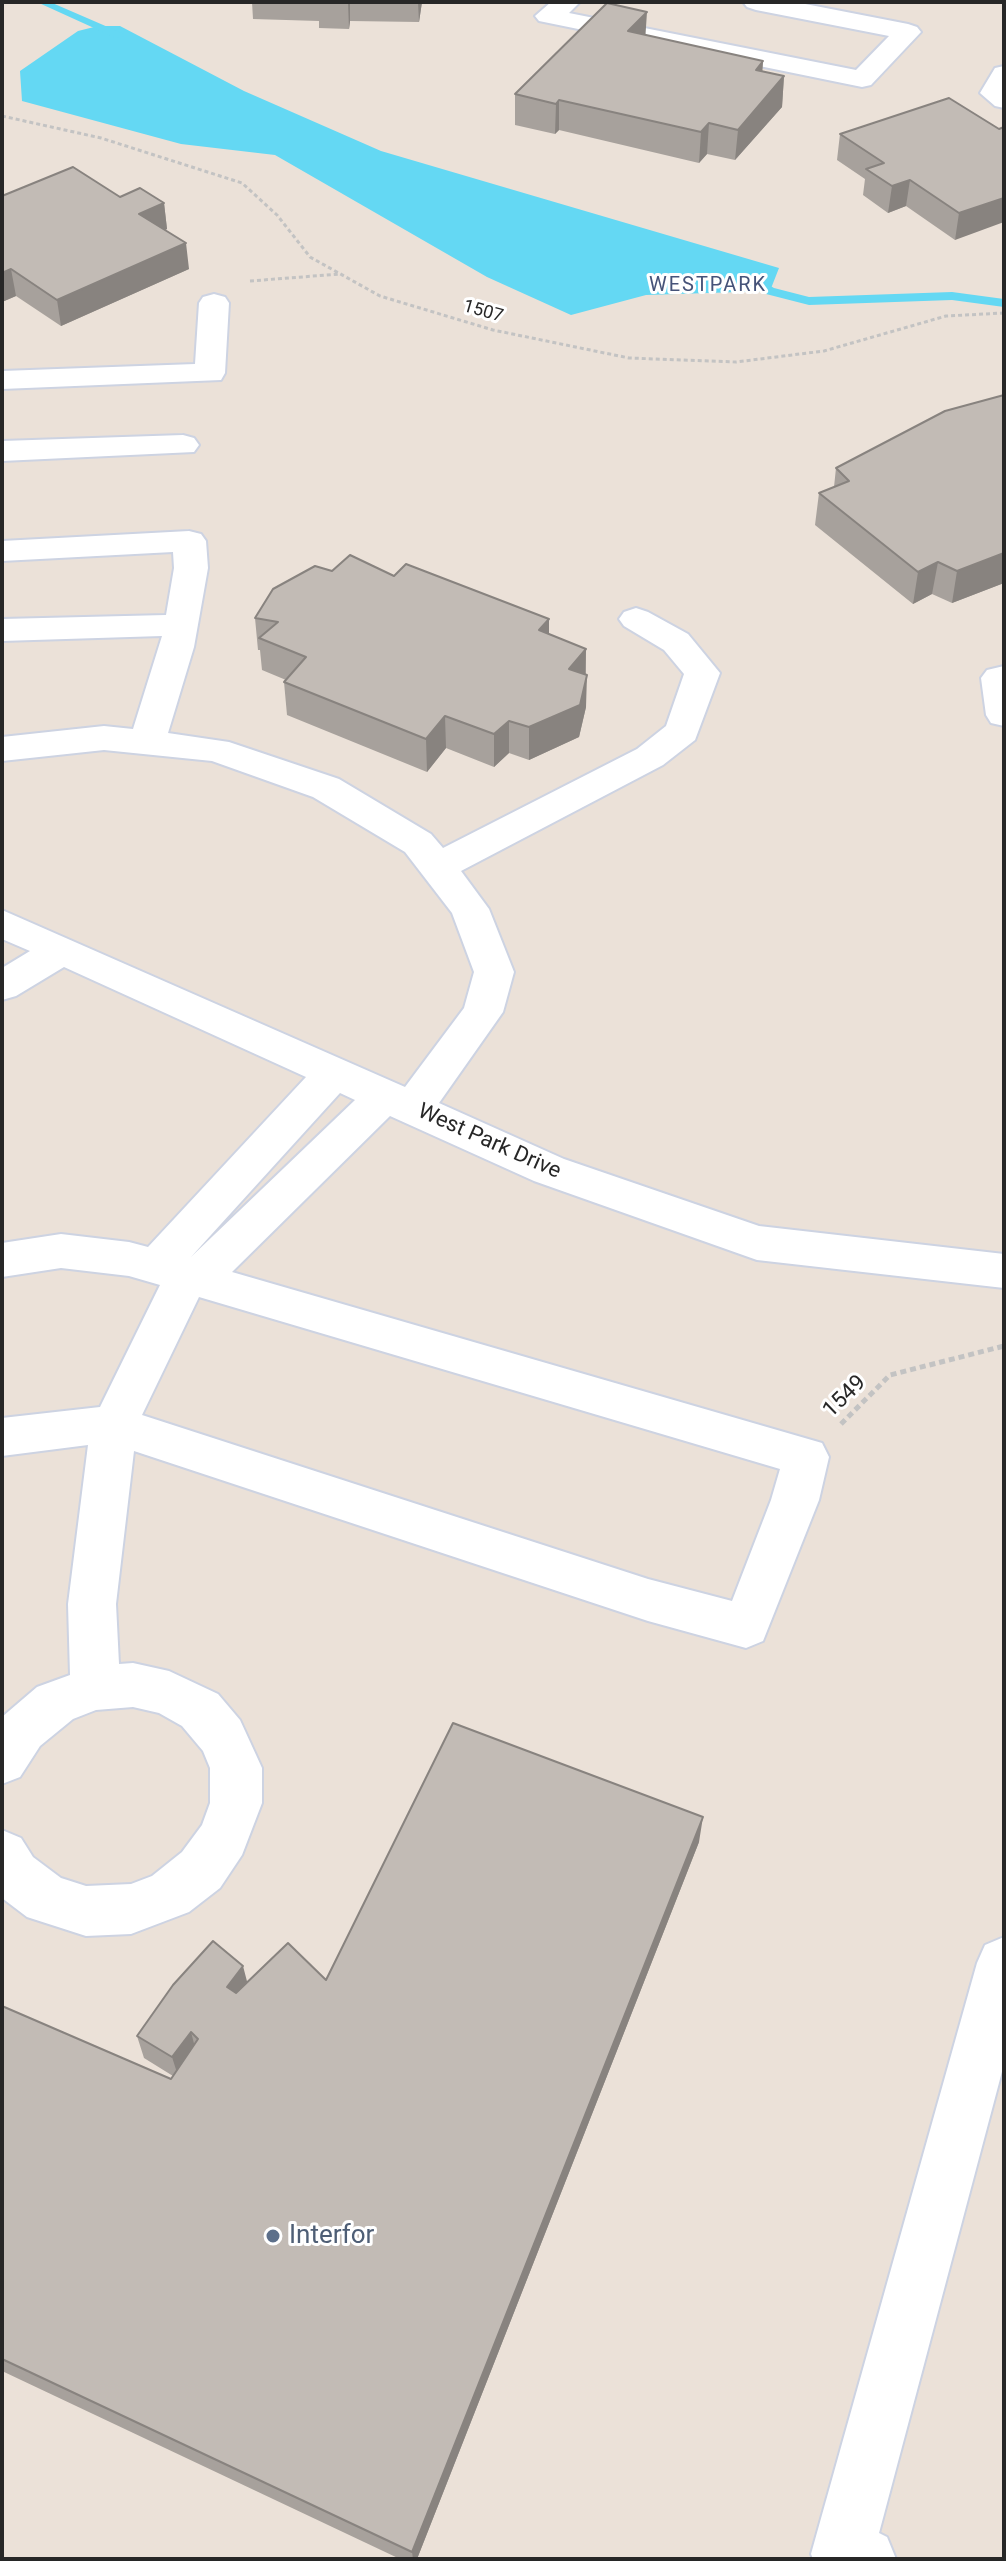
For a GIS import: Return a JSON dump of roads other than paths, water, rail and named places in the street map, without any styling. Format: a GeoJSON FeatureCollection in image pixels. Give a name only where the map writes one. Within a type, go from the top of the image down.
{"type":"FeatureCollection","features":[{"type":"Feature","properties":{"kind":"street"},"geometry":{"type":"LineString","coordinates":[[567,2],[548,16],[862,79],[908,32],[756,2]]}},
{"type":"Feature","properties":{"kind":"street"},"geometry":{"type":"LineString","coordinates":[[1004,74],[993,93],[1004,100]]}},
{"type":"Feature","properties":{"kind":"street"},"geometry":{"type":"LineString","coordinates":[[2,380],[210,373],[214,303]]}},
{"type":"Feature","properties":{"kind":"street"},"geometry":{"type":"LineString","coordinates":[[2,451],[183,445]]}},
{"type":"Feature","properties":{"kind":"street"},"geometry":{"type":"LineString","coordinates":[[2,551],[189,541],[191,568],[177,647],[147,742]]}},
{"type":"Feature","properties":{"kind":"street"},"geometry":{"type":"LineString","coordinates":[[437,867],[650,757],[682,732],[702,673],[676,642],[636,619]]}},
{"type":"Feature","properties":{"kind":"street"},"geometry":{"type":"LineString","coordinates":[[2,630],[181,625]]}},
{"type":"Feature","properties":{"kind":"street"},"geometry":{"type":"LineString","coordinates":[[1004,677],[999,678],[1004,715]]}},
{"type":"Feature","properties":{"kind":"street"},"geometry":{"type":"LineString","coordinates":[[2,749],[104,738],[216,750],[326,788],[418,843],[470,909],[494,972],[483,1012],[398,1102],[180,1274]]}},
{"type":"Feature","properties":{"kind":"street","name":"West Park Drive"},"geometry":{"type":"LineString","coordinates":[[2,923],[549,1170],[757,1243],[1004,1271]]}},
{"type":"Feature","properties":{"kind":"street"},"geometry":{"type":"LineString","coordinates":[[2,986],[61,951]]}},
{"type":"Feature","properties":{"kind":"street"},"geometry":{"type":"LineString","coordinates":[[95,1688],[92,1604],[114,1425],[180,1274],[334,1073]]}},
{"type":"Feature","properties":{"kind":"street"},"geometry":{"type":"LineString","coordinates":[[2,1260],[61,1251],[129,1259],[806,1457],[795,1500],[746,1626],[648,1600],[114,1425],[69,1427],[2,1437]]}},
{"type":"Feature","properties":{"kind":"street"},"geometry":{"type":"LineString","coordinates":[[2,1761],[22,1730],[55,1703],[95,1688],[133,1685],[169,1693],[200,1710],[222,1736],[236,1768],[236,1803],[224,1838],[201,1870],[170,1894],[131,1909],[86,1911],[46,1899],[14,1875],[2,1855]]}},
{"type":"Feature","properties":{"kind":"street"},"geometry":{"type":"LineString","coordinates":[[865,2559],[842,2554],[1004,1963]]}},
{"type":"Feature","properties":{"kind":"water"},"geometry":{"type":"Polygon","coordinates":[[[98,26],[120,26],[244,91],[381,151],[779,268],[770,291],[646,295],[571,315],[487,277],[275,155],[181,144],[22,101],[20,71],[78,31],[98,26]]]}},
{"type":"Feature","properties":{"kind":"waterway"},"geometry":{"type":"LineString","coordinates":[[44,3],[120,36]]}},
{"type":"Feature","properties":{"kind":"waterway"},"geometry":{"type":"LineString","coordinates":[[748,278],[770,291],[809,301],[952,296],[1004,303]]}},
{"type":"Feature","properties":{"kind":"place","name":"Interfor"},"geometry":{"type":"Point","coordinates":[273,2236]}},
{"type":"Feature","properties":{"kind":"district","name":"WESTPARK"},"geometry":{"type":"Point","coordinates":[708,286]}}]}
